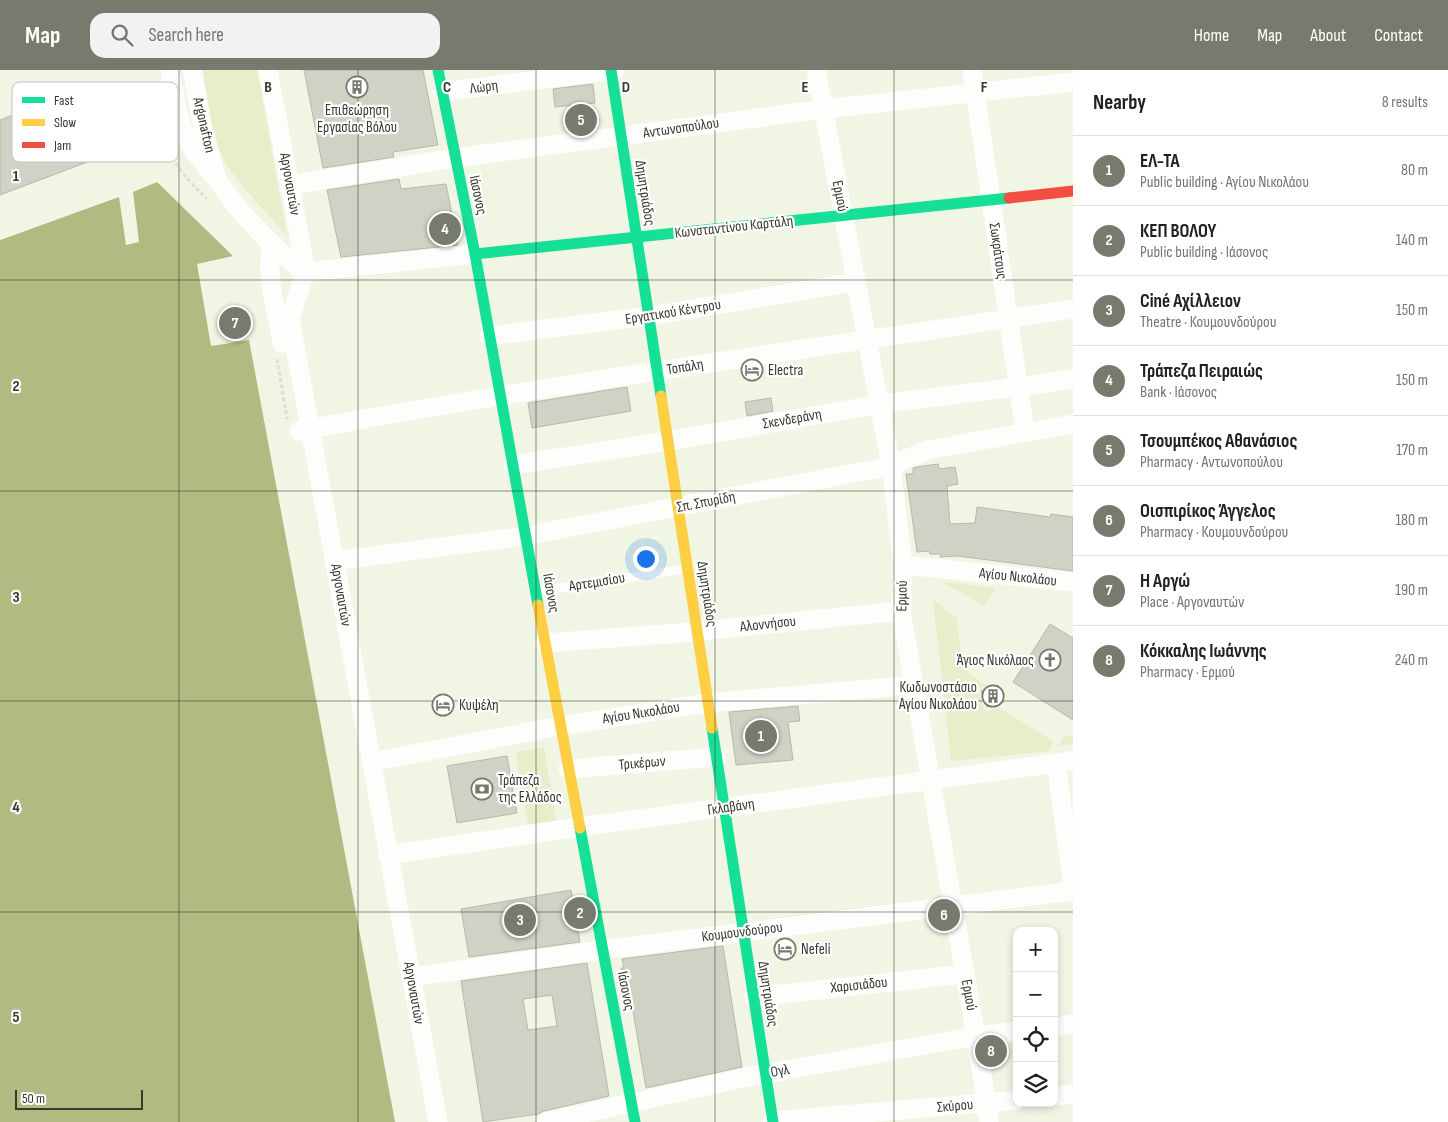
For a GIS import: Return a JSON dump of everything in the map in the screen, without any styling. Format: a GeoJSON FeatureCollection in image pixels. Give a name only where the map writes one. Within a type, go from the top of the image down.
{"type":"FeatureCollection","features":[{"type":"Feature","properties":{"kind":"main road","name":"Ιάσονος"},"geometry":{"type":"LineString","coordinates":[[438,70],[475,254],[525,536],[633,1113]]}},
{"type":"Feature","properties":{"kind":"main road","name":"Δημητριάδος"},"geometry":{"type":"LineString","coordinates":[[612,70],[773,1122]]}},
{"type":"Feature","properties":{"kind":"main road","name":"Κωνσταντίνου Καρτάλη"},"geometry":{"type":"LineString","coordinates":[[475,254],[1073,192]]}},
{"type":"Feature","properties":{"kind":"street","name":"Argonafton"},"geometry":{"type":"LineString","coordinates":[[192,70],[203,129],[216,179]]}},
{"type":"Feature","properties":{"kind":"street","name":"Αργοναυτών"},"geometry":{"type":"LineString","coordinates":[[268,70],[305,272],[290,319],[305,430]]}},
{"type":"Feature","properties":{"kind":"street","name":"Λώρη"},"geometry":{"type":"LineString","coordinates":[[442,92],[612,70]]}},
{"type":"Feature","properties":{"kind":"street","name":"Ερμού"},"geometry":{"type":"LineString","coordinates":[[816,70],[891,466],[903,565],[901,611],[976,1036],[989,1122]]}},
{"type":"Feature","properties":{"kind":"street","name":"Σωκράτους"},"geometry":{"type":"LineString","coordinates":[[972,70],[1025,432]]}},
{"type":"Feature","properties":{"kind":"street","name":"Αντωνοπούλου"},"geometry":{"type":"LineString","coordinates":[[290,185],[455,158],[824,109],[1073,82]]}},
{"type":"Feature","properties":{"kind":"street"},"geometry":{"type":"LineString","coordinates":[[178,108],[186,136],[202,163],[238,208],[272,244],[305,272]]}},
{"type":"Feature","properties":{"kind":"street","name":"Αργοναυτών"},"geometry":{"type":"LineString","coordinates":[[272,244],[269,260],[270,283],[305,430],[312,442],[438,1122]]}},
{"type":"Feature","properties":{"kind":"street","name":"Κωνσταντίνου Καρτάλη"},"geometry":{"type":"LineString","coordinates":[[305,272],[475,254]]}},
{"type":"Feature","properties":{"kind":"street","name":"Εργατικού Κέντρου"},"geometry":{"type":"LineString","coordinates":[[489,336],[649,316],[856,282]]}},
{"type":"Feature","properties":{"kind":"street","name":"Τοπάλη"},"geometry":{"type":"LineString","coordinates":[[305,430],[500,396],[867,339],[1073,310]]}},
{"type":"Feature","properties":{"kind":"street","name":"Σκενδεράνη"},"geometry":{"type":"LineString","coordinates":[[512,465],[668,441],[880,404],[1073,379]]}},
{"type":"Feature","properties":{"kind":"street","name":"Σπ. Σπυρίδη"},"geometry":{"type":"LineString","coordinates":[[334,562],[525,536],[678,508],[891,466],[927,450],[1073,424]]}},
{"type":"Feature","properties":{"kind":"street","name":"Αγίου Νικολάου"},"geometry":{"type":"LineString","coordinates":[[903,565],[1073,582]]}},
{"type":"Feature","properties":{"kind":"street","name":"Αλοννήσου"},"geometry":{"type":"LineString","coordinates":[[545,643],[697,631],[901,611]]}},
{"type":"Feature","properties":{"kind":"street","name":"Αγίου Νικολάου"},"geometry":{"type":"LineString","coordinates":[[371,762],[560,726],[708,703],[914,685]]}},
{"type":"Feature","properties":{"kind":"street","name":"Τρικέρων"},"geometry":{"type":"LineString","coordinates":[[568,769],[716,757]]}},
{"type":"Feature","properties":{"kind":"street"},"geometry":{"type":"LineString","coordinates":[[1064,762],[1073,889]]}},
{"type":"Feature","properties":{"kind":"street","name":"Γκλαβάνη"},"geometry":{"type":"LineString","coordinates":[[388,854],[1064,762]]}},
{"type":"Feature","properties":{"kind":"street","name":"Κουμουνδούρου"},"geometry":{"type":"LineString","coordinates":[[411,977],[602,950],[1073,889]]}},
{"type":"Feature","properties":{"kind":"street","name":"Χαρισιάδου"},"geometry":{"type":"LineString","coordinates":[[754,997],[965,974]]}},
{"type":"Feature","properties":{"kind":"street"},"geometry":{"type":"LineString","coordinates":[[1058,1026],[1073,1024]]}},
{"type":"Feature","properties":{"kind":"street","name":"Ογλ"},"geometry":{"type":"LineString","coordinates":[[546,1122],[633,1113],[765,1074],[976,1036],[1013,1031]]}},
{"type":"Feature","properties":{"kind":"street"},"geometry":{"type":"LineString","coordinates":[[1058,1096],[1073,1094]]}},
{"type":"Feature","properties":{"kind":"street","name":"Σκύρου"},"geometry":{"type":"LineString","coordinates":[[773,1122],[1013,1100]]}},
{"type":"Feature","properties":{"kind":"lane","name":"Αρτεμισίου"},"geometry":{"type":"LineString","coordinates":[[536,592],[688,568]]}},
{"type":"Feature","properties":{"kind":"path"},"geometry":{"type":"LineString","coordinates":[[175,162],[210,202]]}},
{"type":"Feature","properties":{"kind":"path"},"geometry":{"type":"LineString","coordinates":[[276,354],[288,425],[305,430]]}},
{"type":"Feature","properties":{"kind":"shaded area"},"geometry":{"type":"Polygon","coordinates":[[[203,70],[257,70],[287,236],[243,187],[222,156],[212,125],[203,70]]]}},
{"type":"Feature","properties":{"kind":"shaded area"},"geometry":{"type":"Polygon","coordinates":[[[157,182],[233,256],[197,264],[211,346],[249,340],[395,1122],[0,1122],[0,240],[157,182]]]}},
{"type":"Feature","properties":{"kind":"shaded area"},"geometry":{"type":"Polygon","coordinates":[[[943,582],[996,588],[984,606],[943,582]]]}},
{"type":"Feature","properties":{"kind":"shaded area"},"geometry":{"type":"Polygon","coordinates":[[[933,600],[957,618],[962,668],[986,685],[977,689],[985,712],[1000,708],[1054,742],[1049,751],[951,761],[933,600]]]}},
{"type":"Feature","properties":{"kind":"shaded area"},"geometry":{"type":"Polygon","coordinates":[[[1073,735],[1073,744],[1058,746],[1065,736],[1073,735]]]}},
{"type":"Feature","properties":{"kind":"shaded area"},"geometry":{"type":"Polygon","coordinates":[[[544,747],[557,824],[529,828],[516,752],[544,747]]]}},
{"type":"Feature","properties":{"kind":"pier"},"geometry":{"type":"Polygon","coordinates":[[[156,180],[157,182],[133,192],[139,242],[126,245],[119,197],[0,240],[0,238],[156,180]]]}},
{"type":"Feature","properties":{"kind":"building"},"geometry":{"type":"Polygon","coordinates":[[[304,70],[423,70],[438,145],[393,152],[394,157],[323,168],[304,70]]]}},
{"type":"Feature","properties":{"kind":"building"},"geometry":{"type":"Polygon","coordinates":[[[593,84],[595,103],[555,107],[553,89],[593,84]]]}},
{"type":"Feature","properties":{"kind":"building"},"geometry":{"type":"Polygon","coordinates":[[[12,115],[12,162],[87,162],[0,195],[0,120],[12,115]]]}},
{"type":"Feature","properties":{"kind":"building"},"geometry":{"type":"Polygon","coordinates":[[[399,179],[401,189],[446,184],[458,245],[341,257],[327,190],[399,179]]]}},
{"type":"Feature","properties":{"kind":"building"},"geometry":{"type":"Polygon","coordinates":[[[627,387],[631,411],[532,428],[528,403],[627,387]]]}},
{"type":"Feature","properties":{"kind":"building"},"geometry":{"type":"Polygon","coordinates":[[[771,398],[773,411],[747,416],[745,402],[771,398]]]}},
{"type":"Feature","properties":{"kind":"building"},"geometry":{"type":"Polygon","coordinates":[[[938,464],[939,469],[955,467],[958,484],[947,486],[950,524],[975,523],[977,507],[1050,517],[1051,514],[1073,517],[1073,571],[958,556],[940,557],[941,554],[930,554],[929,551],[917,552],[906,474],[913,474],[913,468],[938,464]]]}},
{"type":"Feature","properties":{"kind":"building","name":"Άγιος Νικόλαος"},"geometry":{"type":"Polygon","coordinates":[[[1050,624],[1073,638],[1073,720],[1013,682],[1050,624]]]}},
{"type":"Feature","properties":{"kind":"building","name":"Κωδωνοστάσιο Αγίου Νικολάου"},"geometry":{"type":"Polygon","coordinates":[[[998,685],[1004,702],[987,707],[981,691],[998,685]]]}},
{"type":"Feature","properties":{"kind":"building"},"geometry":{"type":"Polygon","coordinates":[[[798,706],[800,721],[788,722],[793,760],[736,765],[729,712],[798,706]]]}},
{"type":"Feature","properties":{"kind":"building","name":"Τράπεζα της Ελλάδος"},"geometry":{"type":"Polygon","coordinates":[[[507,756],[517,813],[457,823],[447,766],[507,756]]]}},
{"type":"Feature","properties":{"kind":"building"},"geometry":{"type":"Polygon","coordinates":[[[571,890],[580,942],[469,957],[461,909],[571,890]]]}},
{"type":"Feature","properties":{"kind":"building"},"geometry":{"type":"Polygon","coordinates":[[[723,946],[742,1067],[646,1088],[632,1005],[628,1004],[621,968],[624,968],[622,959],[723,946]]]}},
{"type":"Feature","properties":{"kind":"building"},"geometry":{"type":"Polygon","coordinates":[[[587,963],[609,1096],[538,1114],[483,1122],[461,981],[587,963]],[[552,995],[523,999],[528,1030],[557,1026],[552,995]]]}},
{"type":"Feature","properties":{"kind":"traffic: fast"},"geometry":{"type":"LineString","coordinates":[[438,70],[475,254],[538,605]]}},
{"type":"Feature","properties":{"kind":"traffic: fast"},"geometry":{"type":"LineString","coordinates":[[611,70],[661,396]]}},
{"type":"Feature","properties":{"kind":"traffic: fast"},"geometry":{"type":"LineString","coordinates":[[475,254],[1009,198]]}},
{"type":"Feature","properties":{"kind":"traffic: fast"},"geometry":{"type":"LineString","coordinates":[[712,728],[773,1122]]}},
{"type":"Feature","properties":{"kind":"traffic: fast"},"geometry":{"type":"LineString","coordinates":[[580,828],[635,1122]]}},
{"type":"Feature","properties":{"kind":"traffic: slow"},"geometry":{"type":"LineString","coordinates":[[661,396],[712,728]]}},
{"type":"Feature","properties":{"kind":"traffic: slow"},"geometry":{"type":"LineString","coordinates":[[538,605],[580,828]]}},
{"type":"Feature","properties":{"kind":"traffic: jam"},"geometry":{"type":"LineString","coordinates":[[1009,198],[1073,191]]}},
{"type":"Feature","properties":{"kind":"place","name":"Επιθεώρηση Εργασίας Βόλου"},"geometry":{"type":"Point","coordinates":[357,87]}},
{"type":"Feature","properties":{"kind":"place","name":"Τσουμπέκος Αθανάσιος"},"geometry":{"type":"Point","coordinates":[581,120]}},
{"type":"Feature","properties":{"kind":"place","name":"Τράπεζα Πειραιώς"},"geometry":{"type":"Point","coordinates":[445,229]}},
{"type":"Feature","properties":{"kind":"place","name":"Η Αργώ"},"geometry":{"type":"Point","coordinates":[235,323]}},
{"type":"Feature","properties":{"kind":"place","name":"Electra"},"geometry":{"type":"Point","coordinates":[752,370]}},
{"type":"Feature","properties":{"kind":"place","name":"Άγιος Νικόλαος"},"geometry":{"type":"Point","coordinates":[1050,660]}},
{"type":"Feature","properties":{"kind":"place","name":"Κωδωνοστάσιο Αγίου Νικολάου"},"geometry":{"type":"Point","coordinates":[993,696]}},
{"type":"Feature","properties":{"kind":"place","name":"Κυψέλη"},"geometry":{"type":"Point","coordinates":[443,705]}},
{"type":"Feature","properties":{"kind":"place","name":"ΕΛ-ΤΑ"},"geometry":{"type":"Point","coordinates":[761,736]}},
{"type":"Feature","properties":{"kind":"place","name":"Τράπεζα της Ελλάδος"},"geometry":{"type":"Point","coordinates":[482,789]}},
{"type":"Feature","properties":{"kind":"place","name":"ΚΕΠ ΒΟΛΟΥ"},"geometry":{"type":"Point","coordinates":[580,913]}},
{"type":"Feature","properties":{"kind":"place","name":"Οισπιρίκος Άγγελος"},"geometry":{"type":"Point","coordinates":[944,915]}},
{"type":"Feature","properties":{"kind":"place","name":"Ciné Αχίλλειον"},"geometry":{"type":"Point","coordinates":[520,920]}},
{"type":"Feature","properties":{"kind":"place","name":"Nefeli"},"geometry":{"type":"Point","coordinates":[785,949]}},
{"type":"Feature","properties":{"kind":"place","name":"Κόκκαλης Ιωάννης"},"geometry":{"type":"Point","coordinates":[991,1051]}}]}
